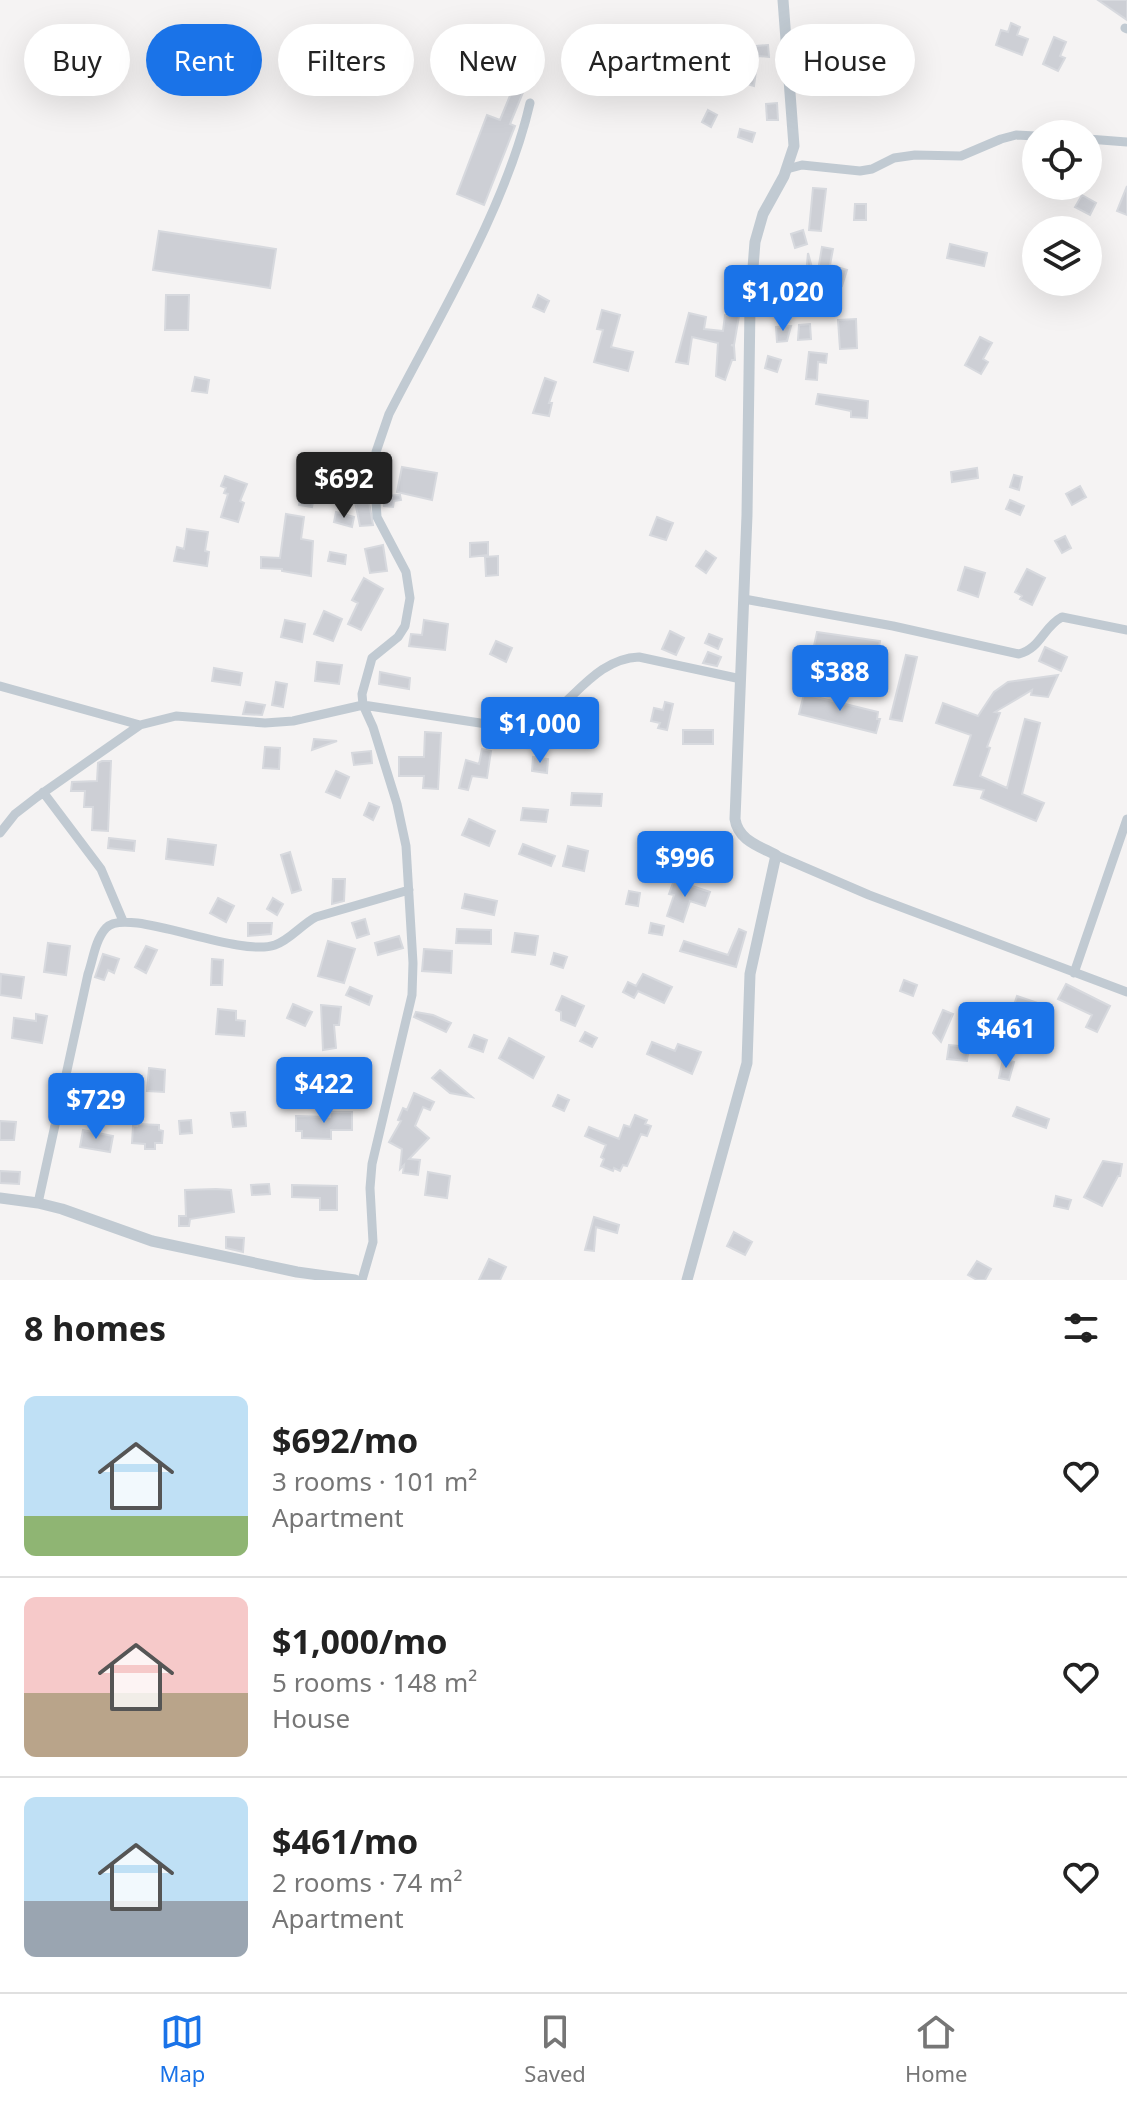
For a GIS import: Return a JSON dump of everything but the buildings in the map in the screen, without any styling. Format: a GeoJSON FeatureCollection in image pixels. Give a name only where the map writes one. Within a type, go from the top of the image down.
{"type":"FeatureCollection","features":[{"type":"Feature","properties":{"kind":"street"},"geometry":{"type":"LineString","coordinates":[[783,0],[794,146],[787,169],[763,214],[755,242],[750,306],[737,830],[741,836],[776,855],[869,895],[1127,992]]}},
{"type":"Feature","properties":{"kind":"street"},"geometry":{"type":"LineString","coordinates":[[362,1280],[373,1242],[372,1164],[412,995],[413,963],[406,846],[397,804],[363,705],[364,679],[372,658],[398,637],[405,626],[410,598],[406,572],[377,517],[376,452],[389,414],[504,184],[523,136],[530,103]]}},
{"type":"Feature","properties":{"kind":"street"},"geometry":{"type":"LineString","coordinates":[[787,169],[810,166],[860,171],[872,169],[894,158],[961,156],[1001,139],[1022,135]]}},
{"type":"Feature","properties":{"kind":"street"},"geometry":{"type":"LineString","coordinates":[[1102,140],[1127,142]]}},
{"type":"Feature","properties":{"kind":"street"},"geometry":{"type":"LineString","coordinates":[[744,599],[893,626],[1019,654],[1030,651],[1041,641],[1046,630],[1062,617],[1127,630]]}},
{"type":"Feature","properties":{"kind":"street"},"geometry":{"type":"LineString","coordinates":[[0,833],[15,814],[43,792],[140,725],[176,716],[265,723],[293,721],[363,705],[519,729],[538,723],[609,664],[627,657],[741,679]]}},
{"type":"Feature","properties":{"kind":"street"},"geometry":{"type":"LineString","coordinates":[[0,686],[140,725]]}},
{"type":"Feature","properties":{"kind":"street"},"geometry":{"type":"LineString","coordinates":[[43,792],[101,869],[123,921]]}},
{"type":"Feature","properties":{"kind":"street"},"geometry":{"type":"LineString","coordinates":[[1074,973],[1127,819]]}},
{"type":"Feature","properties":{"kind":"street"},"geometry":{"type":"LineString","coordinates":[[687,1280],[747,1063],[750,974],[776,855]]}},
{"type":"Feature","properties":{"kind":"street"},"geometry":{"type":"LineString","coordinates":[[38,1203],[88,974],[106,927],[113,922],[141,922],[211,941],[258,947],[276,945],[303,923],[316,917],[409,890]]}},
{"type":"Feature","properties":{"kind":"street"},"geometry":{"type":"LineString","coordinates":[[0,1198],[38,1203],[152,1241],[297,1272],[355,1280]]}}]}
